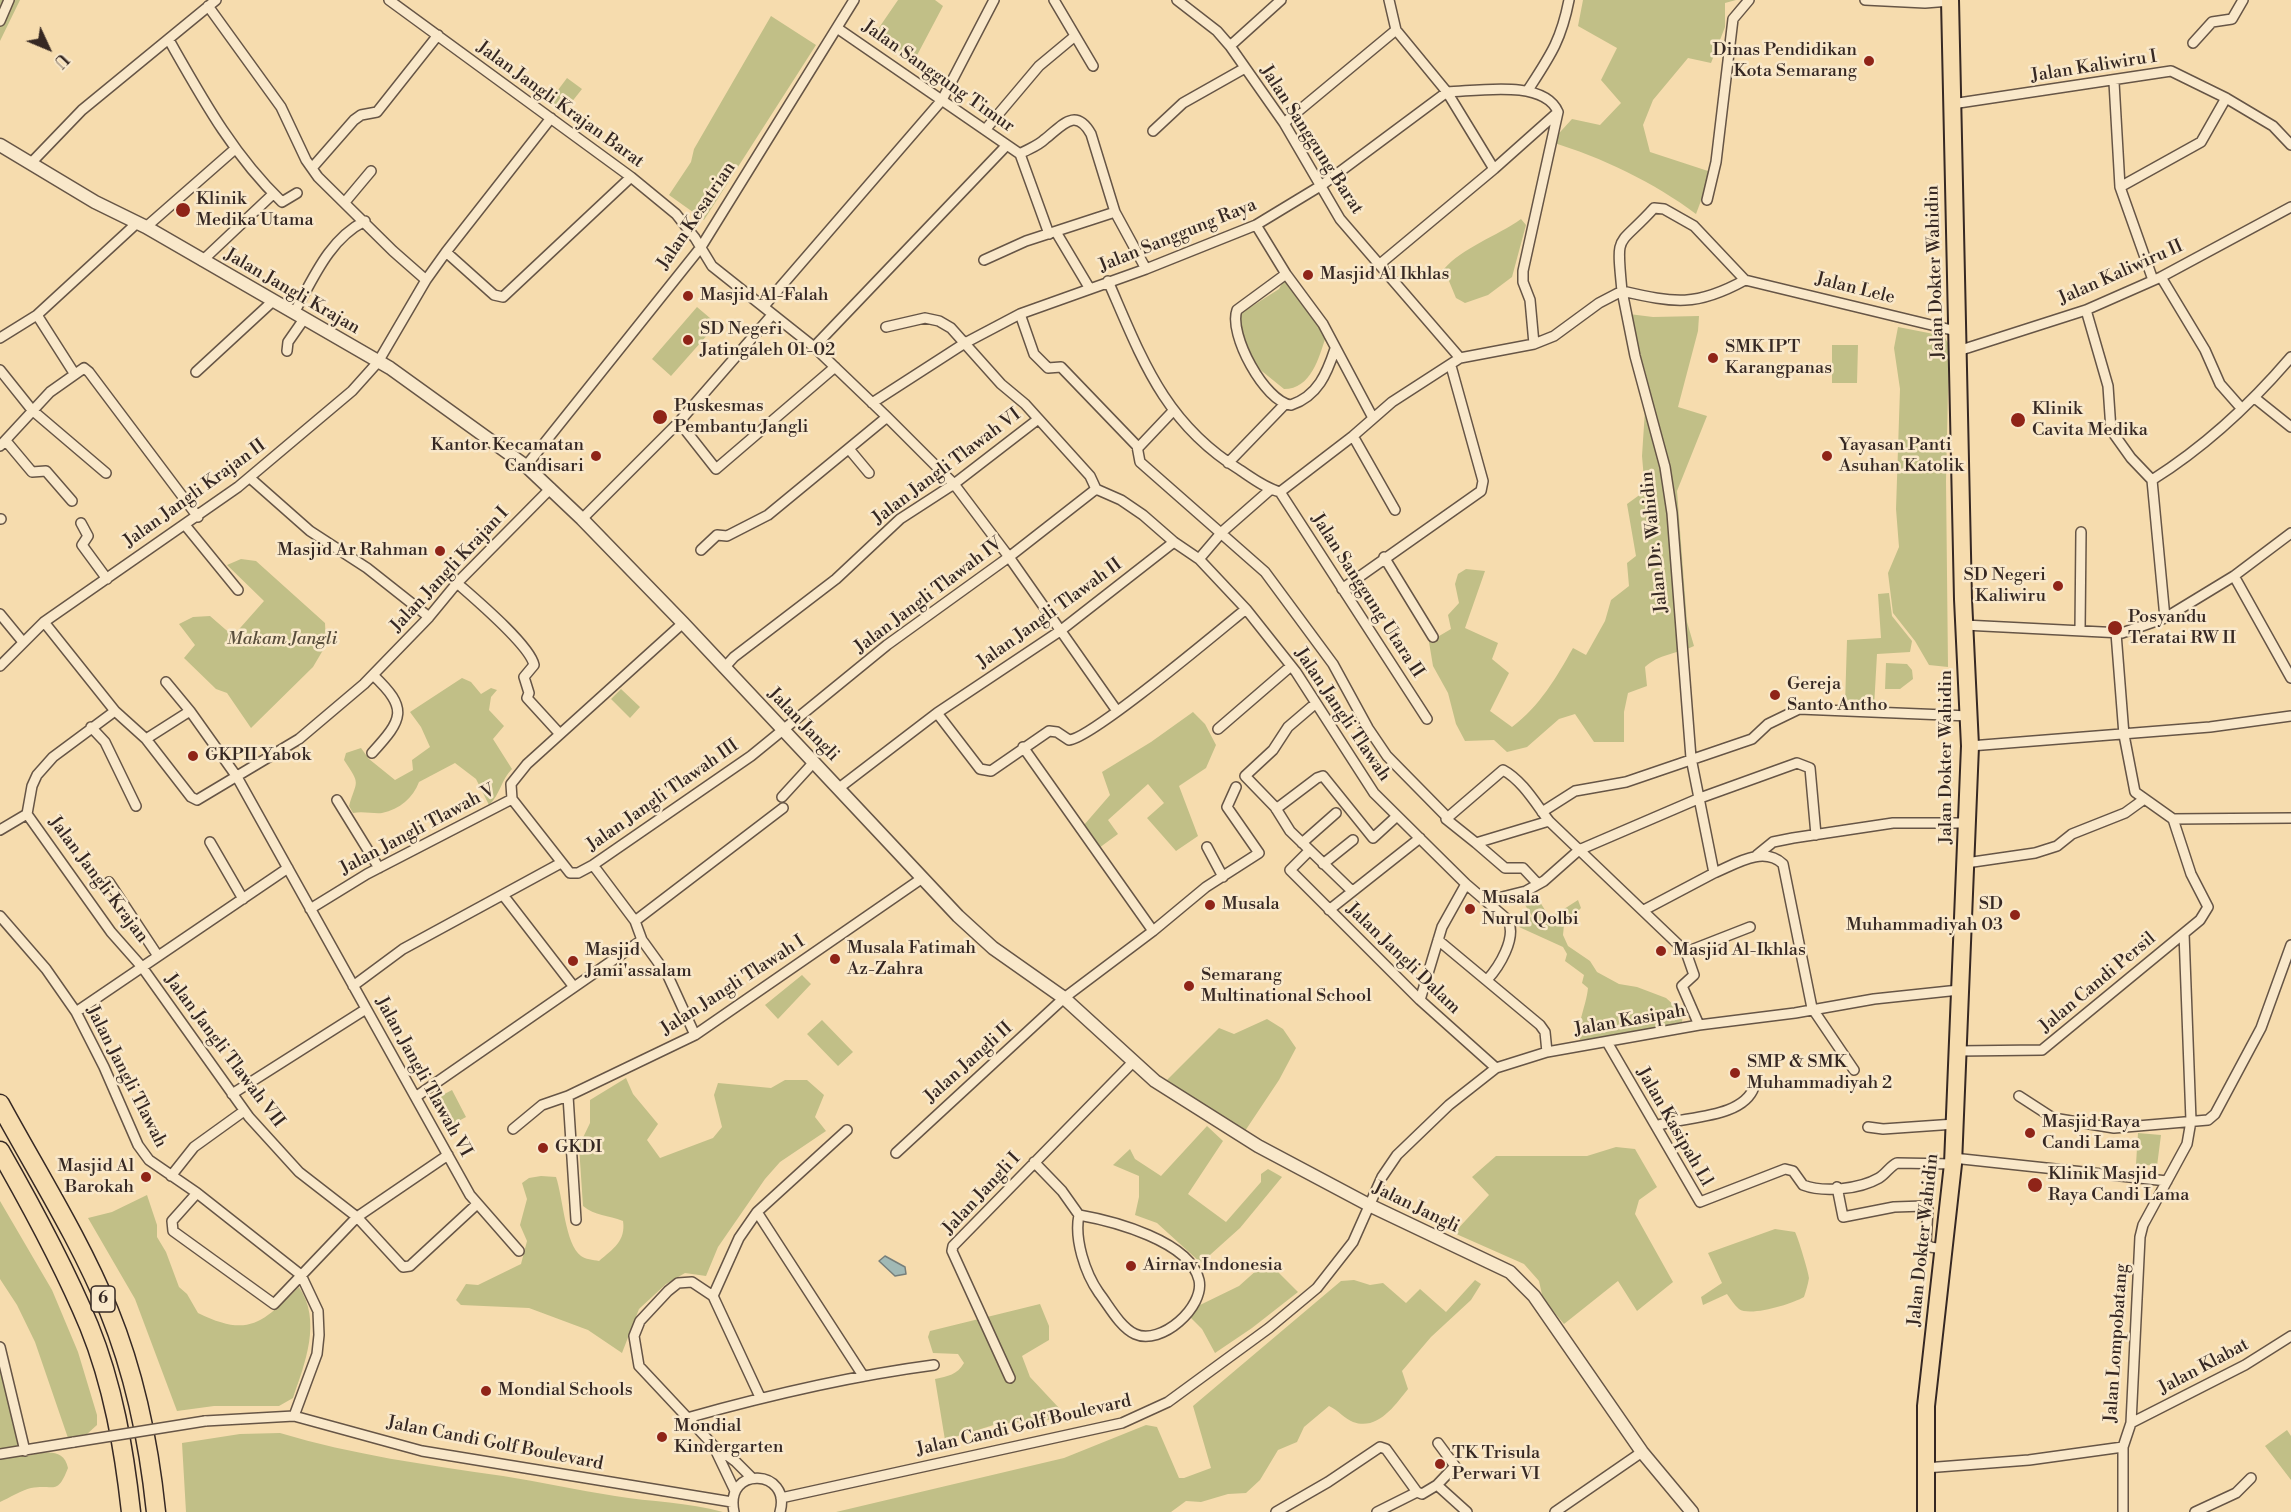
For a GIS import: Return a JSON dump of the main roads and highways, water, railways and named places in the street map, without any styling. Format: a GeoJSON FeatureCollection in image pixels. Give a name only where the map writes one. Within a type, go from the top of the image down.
{"type":"FeatureCollection","features":[{"type":"Feature","properties":{"kind":"highway","name":"Jalan Dokter Wahidin"},"geometry":{"type":"LineString","coordinates":[[1926,1512],[1926,1406],[1953,1161],[1970,746],[1964,625],[1956,331],[1950,0]]}},
{"type":"Feature","properties":{"kind":"highway","name":"6"},"geometry":{"type":"LineString","coordinates":[[0,1104],[92,1274],[109,1312],[133,1379],[152,1469],[156,1512]]}},
{"type":"Feature","properties":{"kind":"highway","name":"6"},"geometry":{"type":"LineString","coordinates":[[0,1154],[11,1171],[89,1327],[108,1385],[126,1463],[131,1512]]}},
{"type":"Feature","properties":{"kind":"water"},"geometry":{"type":"Polygon","coordinates":[[[885,1256],[905,1267],[906,1274],[895,1276],[879,1261],[885,1256]]]}},
{"type":"Feature","properties":{"kind":"place","name":"Dinas Pendidikan Kota Semarang"},"geometry":{"type":"Point","coordinates":[1869,61]}},
{"type":"Feature","properties":{"kind":"place","name":"Klinik Medika Utama"},"geometry":{"type":"Point","coordinates":[183,210]}},
{"type":"Feature","properties":{"kind":"place","name":"Masjid Al Ikhlas"},"geometry":{"type":"Point","coordinates":[1308,275]}},
{"type":"Feature","properties":{"kind":"place","name":"Masjid Al-Falah"},"geometry":{"type":"Point","coordinates":[688,296]}},
{"type":"Feature","properties":{"kind":"place","name":"SD Negeri Jatingaleh 01-02"},"geometry":{"type":"Point","coordinates":[688,340]}},
{"type":"Feature","properties":{"kind":"place","name":"SMK IPT Karangpanas"},"geometry":{"type":"Point","coordinates":[1713,358]}},
{"type":"Feature","properties":{"kind":"place","name":"Puskesmas Pembantu Jangli"},"geometry":{"type":"Point","coordinates":[660,417]}},
{"type":"Feature","properties":{"kind":"place","name":"Klinik Cavita Medika"},"geometry":{"type":"Point","coordinates":[2018,420]}},
{"type":"Feature","properties":{"kind":"place","name":"Kantor Kecamatan Candisari"},"geometry":{"type":"Point","coordinates":[596,456]}},
{"type":"Feature","properties":{"kind":"place","name":"Yayasan Panti Asuhan Katolik"},"geometry":{"type":"Point","coordinates":[1827,456]}},
{"type":"Feature","properties":{"kind":"place","name":"Masjid Ar Rahman"},"geometry":{"type":"Point","coordinates":[440,551]}},
{"type":"Feature","properties":{"kind":"place","name":"SD Negeri Kaliwiru"},"geometry":{"type":"Point","coordinates":[2058,586]}},
{"type":"Feature","properties":{"kind":"place","name":"Posyandu Teratai RW II"},"geometry":{"type":"Point","coordinates":[2115,628]}},
{"type":"Feature","properties":{"kind":"place","name":"Gereja Santo Antho"},"geometry":{"type":"Point","coordinates":[1775,695]}},
{"type":"Feature","properties":{"kind":"place","name":"GKPII Yabok"},"geometry":{"type":"Point","coordinates":[193,756]}},
{"type":"Feature","properties":{"kind":"place","name":"Musala"},"geometry":{"type":"Point","coordinates":[1210,905]}},
{"type":"Feature","properties":{"kind":"place","name":"Musala Nurul Qolbi"},"geometry":{"type":"Point","coordinates":[1470,909]}},
{"type":"Feature","properties":{"kind":"place","name":"SD Muhammadiyah 03"},"geometry":{"type":"Point","coordinates":[2015,915]}},
{"type":"Feature","properties":{"kind":"place","name":"Masjid Al-Ikhlas"},"geometry":{"type":"Point","coordinates":[1661,951]}},
{"type":"Feature","properties":{"kind":"place","name":"Musala Fatimah Az-Zahra"},"geometry":{"type":"Point","coordinates":[835,959]}},
{"type":"Feature","properties":{"kind":"place","name":"Masjid Jami'assalam"},"geometry":{"type":"Point","coordinates":[573,961]}},
{"type":"Feature","properties":{"kind":"place","name":"Semarang Multinational School"},"geometry":{"type":"Point","coordinates":[1189,986]}},
{"type":"Feature","properties":{"kind":"place","name":"SMP & SMK Muhammadiyah 2"},"geometry":{"type":"Point","coordinates":[1735,1073]}},
{"type":"Feature","properties":{"kind":"place","name":"Masjid Raya Candi Lama"},"geometry":{"type":"Point","coordinates":[2030,1133]}},
{"type":"Feature","properties":{"kind":"place","name":"GKDI"},"geometry":{"type":"Point","coordinates":[543,1148]}},
{"type":"Feature","properties":{"kind":"place","name":"Masjid Al Barokah"},"geometry":{"type":"Point","coordinates":[146,1177]}},
{"type":"Feature","properties":{"kind":"place","name":"Klinik Masjid Raya Candi Lama"},"geometry":{"type":"Point","coordinates":[2035,1185]}},
{"type":"Feature","properties":{"kind":"place","name":"Airnav Indonesia"},"geometry":{"type":"Point","coordinates":[1131,1266]}},
{"type":"Feature","properties":{"kind":"place","name":"Mondial Schools"},"geometry":{"type":"Point","coordinates":[486,1391]}},
{"type":"Feature","properties":{"kind":"place","name":"Mondial Kindergarten"},"geometry":{"type":"Point","coordinates":[662,1437]}},
{"type":"Feature","properties":{"kind":"place","name":"TK Trisula Perwari VI"},"geometry":{"type":"Point","coordinates":[1440,1464]}},
{"type":"Feature","properties":{"kind":"park label","name":"Makam Jangli"},"geometry":{"type":"Point","coordinates":[282,640]}}]}
